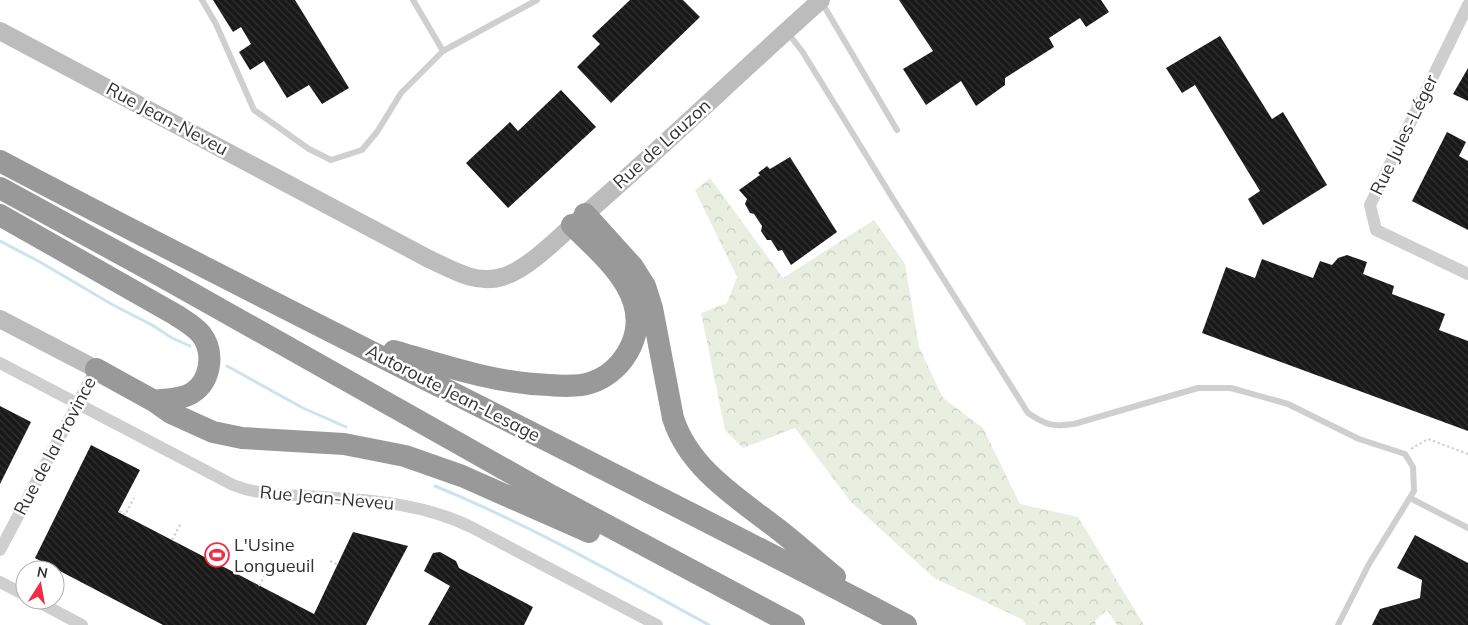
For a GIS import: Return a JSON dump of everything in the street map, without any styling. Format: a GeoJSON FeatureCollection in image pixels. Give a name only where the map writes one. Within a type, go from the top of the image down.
{"type":"FeatureCollection","features":[{"type":"Feature","properties":{"kind":"highway","name":"Autoroute Jean-Lesage"},"geometry":{"type":"LineString","coordinates":[[0,161],[331,332],[766,551],[906,625]]}},
{"type":"Feature","properties":{"kind":"highway"},"geometry":{"type":"LineString","coordinates":[[0,188],[164,277],[497,466],[794,625]]}},
{"type":"Feature","properties":{"kind":"highway"},"geometry":{"type":"LineString","coordinates":[[0,215],[176,315],[189,323],[201,335],[206,343],[210,358],[204,380],[197,389],[187,396],[154,401]]}},
{"type":"Feature","properties":{"kind":"highway"},"geometry":{"type":"LineString","coordinates":[[331,332],[462,372],[507,381],[561,386],[592,382],[611,372],[625,356],[632,343],[635,331],[636,310],[633,298],[623,280],[579,220]]}},
{"type":"Feature","properties":{"kind":"highway"},"geometry":{"type":"LineString","coordinates":[[579,220],[633,267],[645,286],[652,308],[672,418],[689,452],[711,476],[780,531],[866,604]]}},
{"type":"Feature","properties":{"kind":"highway"},"geometry":{"type":"LineString","coordinates":[[96,369],[154,401],[171,413],[213,432],[251,439],[344,444],[414,458],[509,496],[616,545],[700,575]]}},
{"type":"Feature","properties":{"kind":"street","name":"Rue de Lauzon"},"geometry":{"type":"LineString","coordinates":[[497,278],[514,273],[523,267],[579,220],[820,0]]}},
{"type":"Feature","properties":{"kind":"street","name":"Rue Jules-Léger"},"geometry":{"type":"LineString","coordinates":[[1468,5],[1370,205],[1376,230],[1468,274]]}},
{"type":"Feature","properties":{"kind":"street","name":"Rue Jean-Neveu"},"geometry":{"type":"LineString","coordinates":[[0,31],[427,258],[467,276],[486,279],[497,278]]}},
{"type":"Feature","properties":{"kind":"street"},"geometry":{"type":"LineString","coordinates":[[0,319],[96,369]]}},
{"type":"Feature","properties":{"kind":"street","name":"Rue Jean-Neveu"},"geometry":{"type":"LineString","coordinates":[[0,363],[240,488],[266,494],[386,502],[426,510],[473,528],[658,625]]}},
{"type":"Feature","properties":{"kind":"street","name":"Rue de la Province"},"geometry":{"type":"LineString","coordinates":[[0,550],[96,369]]}},
{"type":"Feature","properties":{"kind":"street"},"geometry":{"type":"LineString","coordinates":[[0,582],[15,590]]}},
{"type":"Feature","properties":{"kind":"street"},"geometry":{"type":"LineString","coordinates":[[53,610],[82,625]]}},
{"type":"Feature","properties":{"kind":"lane"},"geometry":{"type":"LineString","coordinates":[[202,0],[216,24],[254,110],[309,149],[331,160],[362,150],[377,132],[401,93],[443,51],[537,0]]}},
{"type":"Feature","properties":{"kind":"lane"},"geometry":{"type":"LineString","coordinates":[[413,0],[443,51]]}},
{"type":"Feature","properties":{"kind":"lane"},"geometry":{"type":"LineString","coordinates":[[820,0],[897,130]]}},
{"type":"Feature","properties":{"kind":"lane"},"geometry":{"type":"LineString","coordinates":[[786,31],[802,51],[1028,413],[1041,422],[1055,427],[1074,424],[1198,388],[1231,388],[1288,404],[1359,439],[1405,454],[1413,467],[1414,491],[1369,564],[1338,625]]}},
{"type":"Feature","properties":{"kind":"lane"},"geometry":{"type":"LineString","coordinates":[[1410,498],[1468,528]]}},
{"type":"Feature","properties":{"kind":"path"},"geometry":{"type":"LineString","coordinates":[[1405,454],[1428,439],[1468,454]]}},
{"type":"Feature","properties":{"kind":"path"},"geometry":{"type":"LineString","coordinates":[[119,511],[125,515],[134,498]]}},
{"type":"Feature","properties":{"kind":"path"},"geometry":{"type":"LineString","coordinates":[[172,540],[182,523]]}},
{"type":"Feature","properties":{"kind":"path"},"geometry":{"type":"LineString","coordinates":[[330,561],[338,565]]}},
{"type":"Feature","properties":{"kind":"path"},"geometry":{"type":"LineString","coordinates":[[259,586],[268,569]]}},
{"type":"Feature","properties":{"kind":"green space"},"geometry":{"type":"Polygon","coordinates":[[[710,178],[783,278],[874,220],[905,264],[919,347],[943,398],[983,428],[1020,504],[1078,517],[1144,625],[1117,625],[1107,610],[1095,621],[1096,625],[1026,625],[1022,619],[934,578],[851,502],[795,428],[743,448],[725,430],[701,313],[727,303],[737,277],[695,190],[710,178]]]}},
{"type":"Feature","properties":{"kind":"building"},"geometry":{"type":"Polygon","coordinates":[[[213,0],[295,0],[349,88],[322,104],[309,85],[287,98],[264,61],[250,70],[239,52],[251,44],[241,27],[233,32],[213,0]]]}},
{"type":"Feature","properties":{"kind":"building"},"geometry":{"type":"Polygon","coordinates":[[[630,0],[683,0],[700,17],[611,103],[577,67],[600,44],[592,36],[630,0]]]}},
{"type":"Feature","properties":{"kind":"building"},"geometry":{"type":"Polygon","coordinates":[[[899,0],[1101,0],[1109,12],[1086,27],[1080,18],[1049,38],[1054,47],[1005,78],[1005,85],[976,106],[961,81],[926,105],[903,69],[933,51],[899,0]]]}},
{"type":"Feature","properties":{"kind":"building"},"geometry":{"type":"Polygon","coordinates":[[[1220,36],[1272,119],[1283,112],[1327,185],[1263,225],[1248,199],[1260,191],[1195,85],[1182,93],[1166,68],[1220,36]]]}},
{"type":"Feature","properties":{"kind":"building"},"geometry":{"type":"Polygon","coordinates":[[[1468,68],[1468,101],[1453,94],[1468,68]]]}},
{"type":"Feature","properties":{"kind":"building"},"geometry":{"type":"Polygon","coordinates":[[[561,90],[596,127],[508,208],[466,163],[510,122],[518,131],[561,90]]]}},
{"type":"Feature","properties":{"kind":"building"},"geometry":{"type":"Polygon","coordinates":[[[1447,132],[1466,142],[1459,156],[1468,161],[1468,230],[1412,201],[1447,132]]]}},
{"type":"Feature","properties":{"kind":"building"},"geometry":{"type":"Polygon","coordinates":[[[790,157],[837,232],[791,265],[782,250],[778,251],[771,240],[767,240],[761,231],[762,226],[754,214],[750,213],[745,204],[747,199],[739,190],[760,175],[758,173],[767,166],[770,169],[790,157]]]}},
{"type":"Feature","properties":{"kind":"building"},"geometry":{"type":"Polygon","coordinates":[[[1347,255],[1367,262],[1363,274],[1394,286],[1392,294],[1445,314],[1439,330],[1468,341],[1468,431],[1202,333],[1226,267],[1255,278],[1262,259],[1313,278],[1320,261],[1332,265],[1338,258],[1347,255]]]}},
{"type":"Feature","properties":{"kind":"building"},"geometry":{"type":"Polygon","coordinates":[[[0,406],[31,422],[0,484],[0,406]]]}},
{"type":"Feature","properties":{"kind":"building"},"geometry":{"type":"Polygon","coordinates":[[[91,445],[140,470],[118,512],[314,614],[353,532],[408,546],[366,625],[163,625],[65,574],[65,560],[39,560],[35,558],[91,445]]]}},
{"type":"Feature","properties":{"kind":"building"},"geometry":{"type":"Polygon","coordinates":[[[1415,535],[1468,563],[1468,625],[1372,625],[1380,609],[1420,598],[1422,580],[1397,568],[1415,535]]]}},
{"type":"Feature","properties":{"kind":"building"},"geometry":{"type":"Polygon","coordinates":[[[440,552],[456,561],[459,568],[533,607],[524,625],[428,625],[450,586],[424,571],[433,553],[440,552]]]}},
{"type":"Feature","properties":{"kind":"waterway"},"geometry":{"type":"LineString","coordinates":[[0,241],[172,338],[190,346]]}},
{"type":"Feature","properties":{"kind":"waterway"},"geometry":{"type":"LineString","coordinates":[[227,366],[303,408],[346,427]]}},
{"type":"Feature","properties":{"kind":"waterway"},"geometry":{"type":"LineString","coordinates":[[435,486],[540,534],[709,625]]}},
{"type":"Feature","properties":{"kind":"place","name":"L'Usine Longueuil"},"geometry":{"type":"Point","coordinates":[217,555]}}]}
